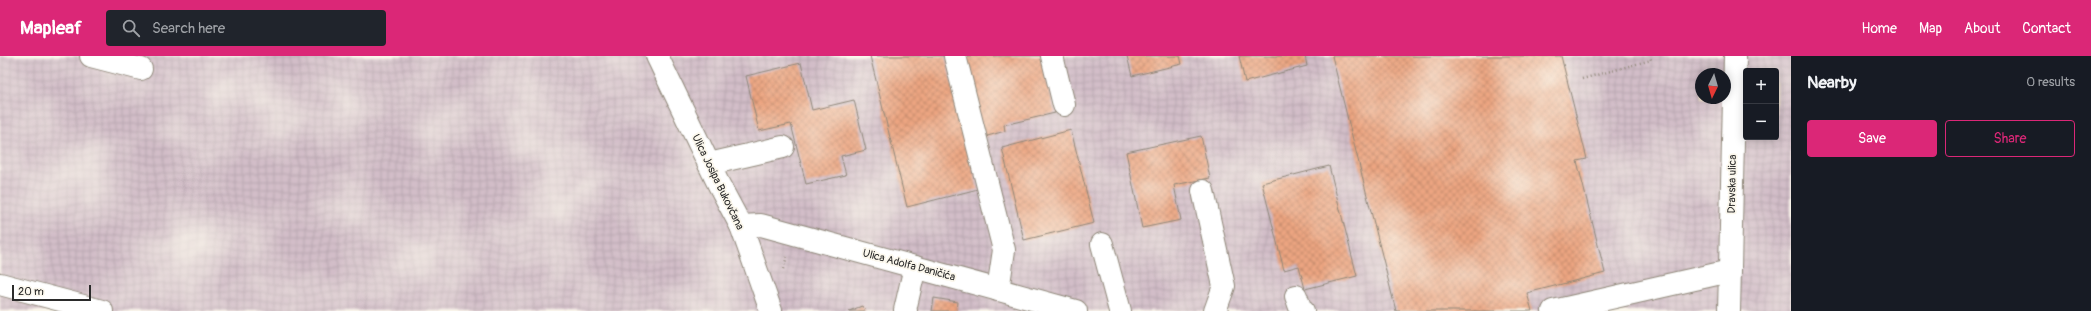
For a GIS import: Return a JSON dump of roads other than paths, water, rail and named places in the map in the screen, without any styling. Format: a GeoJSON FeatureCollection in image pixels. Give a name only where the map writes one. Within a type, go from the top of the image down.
{"type":"FeatureCollection","features":[{"type":"Feature","properties":{"kind":"street"},"geometry":{"type":"LineString","coordinates":[[91,56],[141,68]]}},
{"type":"Feature","properties":{"kind":"street"},"geometry":{"type":"LineString","coordinates":[[955,56],[1004,250],[998,290]]}},
{"type":"Feature","properties":{"kind":"street"},"geometry":{"type":"LineString","coordinates":[[1052,56],[1064,105]]}},
{"type":"Feature","properties":{"kind":"street","name":"Dravska ulica"},"geometry":{"type":"LineString","coordinates":[[1729,311],[1735,56]]}},
{"type":"Feature","properties":{"kind":"street","name":"Ulica Josipa Bukovčana"},"geometry":{"type":"LineString","coordinates":[[666,58],[709,164],[741,226],[771,311]]}},
{"type":"Feature","properties":{"kind":"street"},"geometry":{"type":"LineString","coordinates":[[709,164],[783,147]]}},
{"type":"Feature","properties":{"kind":"street"},"geometry":{"type":"LineString","coordinates":[[1203,191],[1224,286],[1215,311]]}},
{"type":"Feature","properties":{"kind":"street","name":"Ulica Adolfa Daničića"},"geometry":{"type":"LineString","coordinates":[[741,226],[761,225],[1076,311]]}},
{"type":"Feature","properties":{"kind":"street"},"geometry":{"type":"LineString","coordinates":[[1102,244],[1120,311]]}},
{"type":"Feature","properties":{"kind":"street"},"geometry":{"type":"LineString","coordinates":[[906,311],[915,267]]}},
{"type":"Feature","properties":{"kind":"street"},"geometry":{"type":"LineString","coordinates":[[1553,311],[1730,271]]}},
{"type":"Feature","properties":{"kind":"street"},"geometry":{"type":"LineString","coordinates":[[0,284],[102,311]]}}]}
